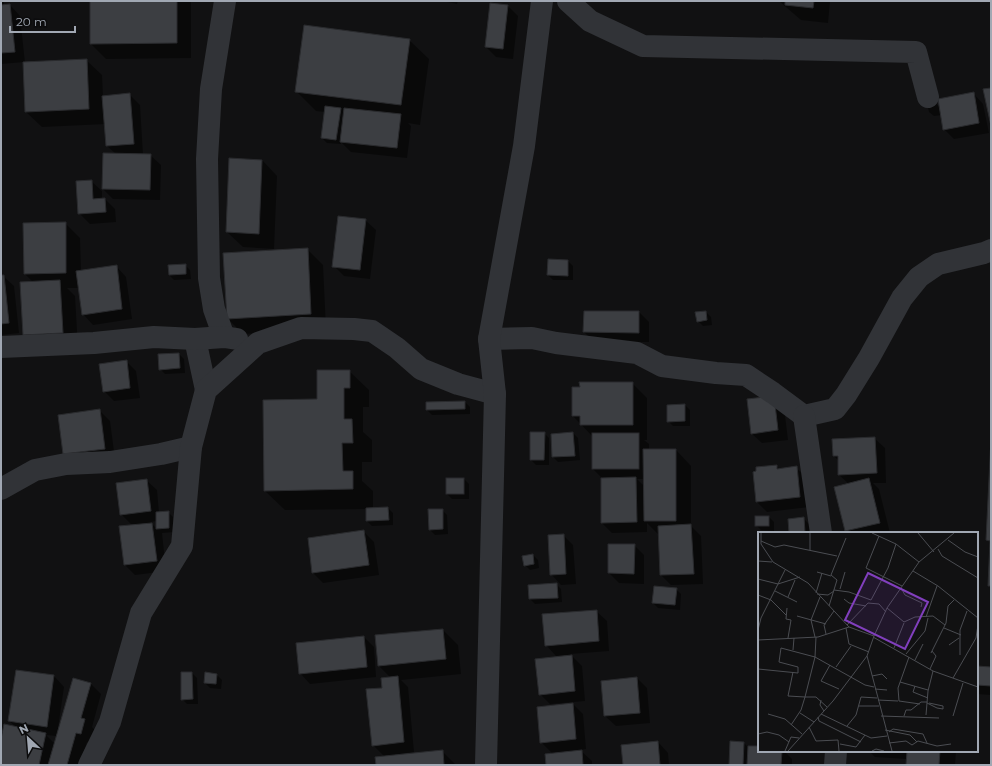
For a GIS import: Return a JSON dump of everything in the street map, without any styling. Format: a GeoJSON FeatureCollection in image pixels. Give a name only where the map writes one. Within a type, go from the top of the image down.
{"type":"FeatureCollection","features":[{"type":"Feature","properties":{"kind":"street"},"geometry":{"type":"LineString","coordinates":[[224,337],[214,310],[209,278],[207,159],[212,89],[225,1]]}},
{"type":"Feature","properties":{"kind":"street"},"geometry":{"type":"LineString","coordinates":[[486,765],[495,394],[489,339],[524,146],[542,1]]}},
{"type":"Feature","properties":{"kind":"street"},"geometry":{"type":"LineString","coordinates":[[568,1],[590,21],[643,46],[916,52],[928,97]]}},
{"type":"Feature","properties":{"kind":"street"},"geometry":{"type":"LineString","coordinates":[[804,416],[835,408],[846,395],[869,358],[902,298],[919,277],[938,264],[991,250]]}},
{"type":"Feature","properties":{"kind":"street"},"geometry":{"type":"LineString","coordinates":[[206,390],[258,343],[301,328],[354,329],[372,331],[397,348],[421,369],[458,384],[495,394]]}},
{"type":"Feature","properties":{"kind":"street"},"geometry":{"type":"LineString","coordinates":[[1,347],[94,343],[154,337],[195,339],[224,337],[258,343]]}},
{"type":"Feature","properties":{"kind":"street"},"geometry":{"type":"LineString","coordinates":[[489,339],[532,338],[637,353],[662,366],[716,373],[746,375],[773,392],[804,416],[821,532]]}},
{"type":"Feature","properties":{"kind":"street"},"geometry":{"type":"LineString","coordinates":[[89,765],[110,722],[141,613],[182,546],[191,447],[206,390],[195,339]]}},
{"type":"Feature","properties":{"kind":"street"},"geometry":{"type":"LineString","coordinates":[[1,489],[35,470],[66,464],[110,462],[191,447]]}},
{"type":"Feature","properties":{"kind":"street"},"geometry":{"type":"LineString","coordinates":[[835,765],[836,752]]}},
{"type":"Feature","properties":{"kind":"building"},"geometry":{"type":"Polygon","coordinates":[[[90,1],[177,1],[177,43],[90,44],[90,1]]]}},
{"type":"Feature","properties":{"kind":"building"},"geometry":{"type":"Polygon","coordinates":[[[785,1],[814,1],[813,8],[785,5],[785,1]]]}},
{"type":"Feature","properties":{"kind":"building"},"geometry":{"type":"Polygon","coordinates":[[[490,3],[508,5],[503,49],[485,47],[490,3]]]}},
{"type":"Feature","properties":{"kind":"building"},"geometry":{"type":"Polygon","coordinates":[[[10,4],[15,52],[1,53],[1,5],[10,4]]]}},
{"type":"Feature","properties":{"kind":"building"},"geometry":{"type":"Polygon","coordinates":[[[304,25],[410,39],[401,105],[295,92],[304,25]]]}},
{"type":"Feature","properties":{"kind":"building"},"geometry":{"type":"Polygon","coordinates":[[[87,59],[89,109],[25,112],[23,62],[87,59]]]}},
{"type":"Feature","properties":{"kind":"building"},"geometry":{"type":"Polygon","coordinates":[[[991,88],[991,126],[983,89],[991,88]]]}},
{"type":"Feature","properties":{"kind":"building"},"geometry":{"type":"Polygon","coordinates":[[[974,92],[979,123],[943,130],[938,99],[974,92]]]}},
{"type":"Feature","properties":{"kind":"building"},"geometry":{"type":"Polygon","coordinates":[[[130,93],[134,144],[106,146],[102,96],[130,93]]]}},
{"type":"Feature","properties":{"kind":"building"},"geometry":{"type":"Polygon","coordinates":[[[325,106],[341,108],[336,140],[321,138],[325,106]]]}},
{"type":"Feature","properties":{"kind":"building"},"geometry":{"type":"Polygon","coordinates":[[[344,108],[401,114],[397,148],[340,142],[344,108]]]}},
{"type":"Feature","properties":{"kind":"building"},"geometry":{"type":"Polygon","coordinates":[[[103,153],[151,154],[150,190],[102,189],[103,153]]]}},
{"type":"Feature","properties":{"kind":"building"},"geometry":{"type":"Polygon","coordinates":[[[229,158],[262,160],[259,234],[226,232],[229,158]]]}},
{"type":"Feature","properties":{"kind":"building"},"geometry":{"type":"Polygon","coordinates":[[[92,180],[93,199],[105,198],[106,212],[78,214],[76,181],[92,180]]]}},
{"type":"Feature","properties":{"kind":"building"},"geometry":{"type":"Polygon","coordinates":[[[338,216],[366,219],[360,270],[332,267],[338,216]]]}},
{"type":"Feature","properties":{"kind":"building"},"geometry":{"type":"Polygon","coordinates":[[[66,222],[66,273],[24,274],[23,223],[66,222]]]}},
{"type":"Feature","properties":{"kind":"building"},"geometry":{"type":"Polygon","coordinates":[[[308,248],[311,314],[227,319],[223,253],[308,248]]]}},
{"type":"Feature","properties":{"kind":"building"},"geometry":{"type":"Polygon","coordinates":[[[548,259],[568,260],[568,276],[547,275],[548,259]]]}},
{"type":"Feature","properties":{"kind":"building"},"geometry":{"type":"Polygon","coordinates":[[[186,264],[186,274],[169,275],[168,265],[186,264]]]}},
{"type":"Feature","properties":{"kind":"building"},"geometry":{"type":"Polygon","coordinates":[[[117,265],[122,309],[82,315],[76,271],[117,265]]]}},
{"type":"Feature","properties":{"kind":"building"},"geometry":{"type":"Polygon","coordinates":[[[1,275],[4,275],[9,323],[1,324],[1,275]]]}},
{"type":"Feature","properties":{"kind":"building"},"geometry":{"type":"Polygon","coordinates":[[[60,280],[63,333],[23,335],[20,282],[60,280]]]}},
{"type":"Feature","properties":{"kind":"building"},"geometry":{"type":"Polygon","coordinates":[[[584,311],[639,311],[639,333],[583,332],[584,311]]]}},
{"type":"Feature","properties":{"kind":"building"},"geometry":{"type":"Polygon","coordinates":[[[706,311],[707,320],[697,322],[695,312],[706,311]]]}},
{"type":"Feature","properties":{"kind":"building"},"geometry":{"type":"Polygon","coordinates":[[[179,353],[180,368],[159,370],[158,354],[179,353]]]}},
{"type":"Feature","properties":{"kind":"building"},"geometry":{"type":"Polygon","coordinates":[[[127,360],[130,388],[103,392],[99,364],[127,360]]]}},
{"type":"Feature","properties":{"kind":"building"},"geometry":{"type":"Polygon","coordinates":[[[317,370],[350,370],[350,388],[344,388],[344,419],[352,419],[353,443],[342,443],[343,471],[353,471],[353,489],[264,491],[263,400],[317,399],[317,370]]]}},
{"type":"Feature","properties":{"kind":"building"},"geometry":{"type":"Polygon","coordinates":[[[579,382],[633,382],[633,425],[580,425],[580,416],[572,416],[572,387],[580,387],[579,382]]]}},
{"type":"Feature","properties":{"kind":"building"},"geometry":{"type":"Polygon","coordinates":[[[774,396],[778,430],[751,434],[747,399],[774,396]]]}},
{"type":"Feature","properties":{"kind":"building"},"geometry":{"type":"Polygon","coordinates":[[[465,401],[465,409],[426,410],[426,402],[465,401]]]}},
{"type":"Feature","properties":{"kind":"building"},"geometry":{"type":"Polygon","coordinates":[[[685,404],[685,421],[667,422],[667,405],[685,404]]]}},
{"type":"Feature","properties":{"kind":"building"},"geometry":{"type":"Polygon","coordinates":[[[100,409],[105,449],[63,454],[58,415],[100,409]]]}},
{"type":"Feature","properties":{"kind":"building"},"geometry":{"type":"Polygon","coordinates":[[[530,432],[545,432],[544,460],[530,460],[530,432]]]}},
{"type":"Feature","properties":{"kind":"building"},"geometry":{"type":"Polygon","coordinates":[[[573,432],[575,456],[552,457],[551,434],[573,432]]]}},
{"type":"Feature","properties":{"kind":"building"},"geometry":{"type":"Polygon","coordinates":[[[592,433],[639,433],[639,469],[592,469],[592,433]]]}},
{"type":"Feature","properties":{"kind":"building"},"geometry":{"type":"Polygon","coordinates":[[[875,437],[877,473],[838,475],[838,456],[833,456],[832,439],[875,437]]]}},
{"type":"Feature","properties":{"kind":"building"},"geometry":{"type":"Polygon","coordinates":[[[991,438],[991,586],[988,586],[990,541],[986,540],[991,438]]]}},
{"type":"Feature","properties":{"kind":"building"},"geometry":{"type":"Polygon","coordinates":[[[643,449],[676,449],[676,521],[644,521],[643,449]]]}},
{"type":"Feature","properties":{"kind":"building"},"geometry":{"type":"Polygon","coordinates":[[[777,465],[777,469],[797,466],[800,497],[756,502],[753,472],[756,471],[756,467],[777,465]]]}},
{"type":"Feature","properties":{"kind":"building"},"geometry":{"type":"Polygon","coordinates":[[[636,477],[637,522],[601,523],[601,478],[636,477]]]}},
{"type":"Feature","properties":{"kind":"building"},"geometry":{"type":"Polygon","coordinates":[[[446,478],[464,478],[464,494],[446,494],[446,478]]]}},
{"type":"Feature","properties":{"kind":"building"},"geometry":{"type":"Polygon","coordinates":[[[869,478],[880,523],[845,531],[834,487],[869,478]]]}},
{"type":"Feature","properties":{"kind":"building"},"geometry":{"type":"Polygon","coordinates":[[[147,479],[151,511],[120,515],[116,483],[147,479]]]}},
{"type":"Feature","properties":{"kind":"building"},"geometry":{"type":"Polygon","coordinates":[[[388,507],[389,520],[366,521],[366,508],[388,507]]]}},
{"type":"Feature","properties":{"kind":"building"},"geometry":{"type":"Polygon","coordinates":[[[428,509],[443,509],[443,529],[429,530],[428,509]]]}},
{"type":"Feature","properties":{"kind":"building"},"geometry":{"type":"Polygon","coordinates":[[[169,511],[169,528],[156,529],[156,512],[169,511]]]}},
{"type":"Feature","properties":{"kind":"building"},"geometry":{"type":"Polygon","coordinates":[[[755,516],[769,516],[769,526],[755,526],[755,516]]]}},
{"type":"Feature","properties":{"kind":"building"},"geometry":{"type":"Polygon","coordinates":[[[804,517],[805,532],[789,532],[788,519],[804,517]]]}},
{"type":"Feature","properties":{"kind":"building"},"geometry":{"type":"Polygon","coordinates":[[[152,523],[157,561],[124,565],[119,526],[152,523]]]}},
{"type":"Feature","properties":{"kind":"building"},"geometry":{"type":"Polygon","coordinates":[[[691,524],[694,574],[660,575],[658,526],[691,524]]]}},
{"type":"Feature","properties":{"kind":"building"},"geometry":{"type":"Polygon","coordinates":[[[364,530],[369,565],[312,573],[308,538],[364,530]]]}},
{"type":"Feature","properties":{"kind":"building"},"geometry":{"type":"Polygon","coordinates":[[[564,534],[566,574],[550,575],[548,535],[564,534]]]}},
{"type":"Feature","properties":{"kind":"building"},"geometry":{"type":"Polygon","coordinates":[[[608,544],[635,544],[634,574],[608,573],[608,544]]]}},
{"type":"Feature","properties":{"kind":"building"},"geometry":{"type":"Polygon","coordinates":[[[533,554],[534,564],[524,566],[522,556],[533,554]]]}},
{"type":"Feature","properties":{"kind":"building"},"geometry":{"type":"Polygon","coordinates":[[[557,583],[558,598],[529,599],[528,585],[557,583]]]}},
{"type":"Feature","properties":{"kind":"building"},"geometry":{"type":"Polygon","coordinates":[[[654,586],[677,588],[675,605],[652,603],[654,586]]]}},
{"type":"Feature","properties":{"kind":"building"},"geometry":{"type":"Polygon","coordinates":[[[597,610],[599,641],[545,646],[542,614],[597,610]]]}},
{"type":"Feature","properties":{"kind":"building"},"geometry":{"type":"Polygon","coordinates":[[[443,629],[446,659],[378,666],[375,635],[443,629]]]}},
{"type":"Feature","properties":{"kind":"building"},"geometry":{"type":"Polygon","coordinates":[[[364,636],[367,667],[299,674],[296,643],[364,636]]]}},
{"type":"Feature","properties":{"kind":"building"},"geometry":{"type":"Polygon","coordinates":[[[572,655],[575,691],[539,695],[535,659],[572,655]]]}},
{"type":"Feature","properties":{"kind":"building"},"geometry":{"type":"Polygon","coordinates":[[[978,666],[991,667],[991,686],[978,685],[978,666]]]}},
{"type":"Feature","properties":{"kind":"building"},"geometry":{"type":"Polygon","coordinates":[[[16,670],[54,675],[47,727],[8,721],[16,670]]]}},
{"type":"Feature","properties":{"kind":"building"},"geometry":{"type":"Polygon","coordinates":[[[181,672],[192,672],[193,699],[181,700],[181,672]]]}},
{"type":"Feature","properties":{"kind":"building"},"geometry":{"type":"Polygon","coordinates":[[[205,672],[217,674],[216,684],[204,683],[205,672]]]}},
{"type":"Feature","properties":{"kind":"building"},"geometry":{"type":"Polygon","coordinates":[[[398,676],[404,742],[372,746],[366,689],[382,688],[381,678],[398,676]]]}},
{"type":"Feature","properties":{"kind":"building"},"geometry":{"type":"Polygon","coordinates":[[[637,677],[640,713],[604,716],[601,681],[637,677]]]}},
{"type":"Feature","properties":{"kind":"building"},"geometry":{"type":"Polygon","coordinates":[[[73,678],[91,683],[81,718],[85,719],[81,734],[76,733],[67,765],[48,765],[73,678]]]}},
{"type":"Feature","properties":{"kind":"building"},"geometry":{"type":"Polygon","coordinates":[[[573,703],[576,739],[540,743],[537,707],[573,703]]]}},
{"type":"Feature","properties":{"kind":"building"},"geometry":{"type":"Polygon","coordinates":[[[4,724],[46,733],[39,765],[1,765],[1,739],[4,724]]]}},
{"type":"Feature","properties":{"kind":"building"},"geometry":{"type":"Polygon","coordinates":[[[658,741],[660,765],[623,765],[621,745],[658,741]]]}},
{"type":"Feature","properties":{"kind":"building"},"geometry":{"type":"Polygon","coordinates":[[[730,741],[744,742],[743,765],[729,765],[730,741]]]}},
{"type":"Feature","properties":{"kind":"building"},"geometry":{"type":"Polygon","coordinates":[[[748,746],[758,746],[758,752],[782,752],[781,765],[747,765],[748,746]]]}},
{"type":"Feature","properties":{"kind":"building"},"geometry":{"type":"Polygon","coordinates":[[[443,750],[444,765],[376,765],[375,757],[443,750]]]}},
{"type":"Feature","properties":{"kind":"building"},"geometry":{"type":"Polygon","coordinates":[[[582,750],[583,765],[546,765],[545,754],[582,750]]]}},
{"type":"Feature","properties":{"kind":"building"},"geometry":{"type":"Polygon","coordinates":[[[907,752],[940,752],[939,765],[906,765],[907,752]]]}}]}
